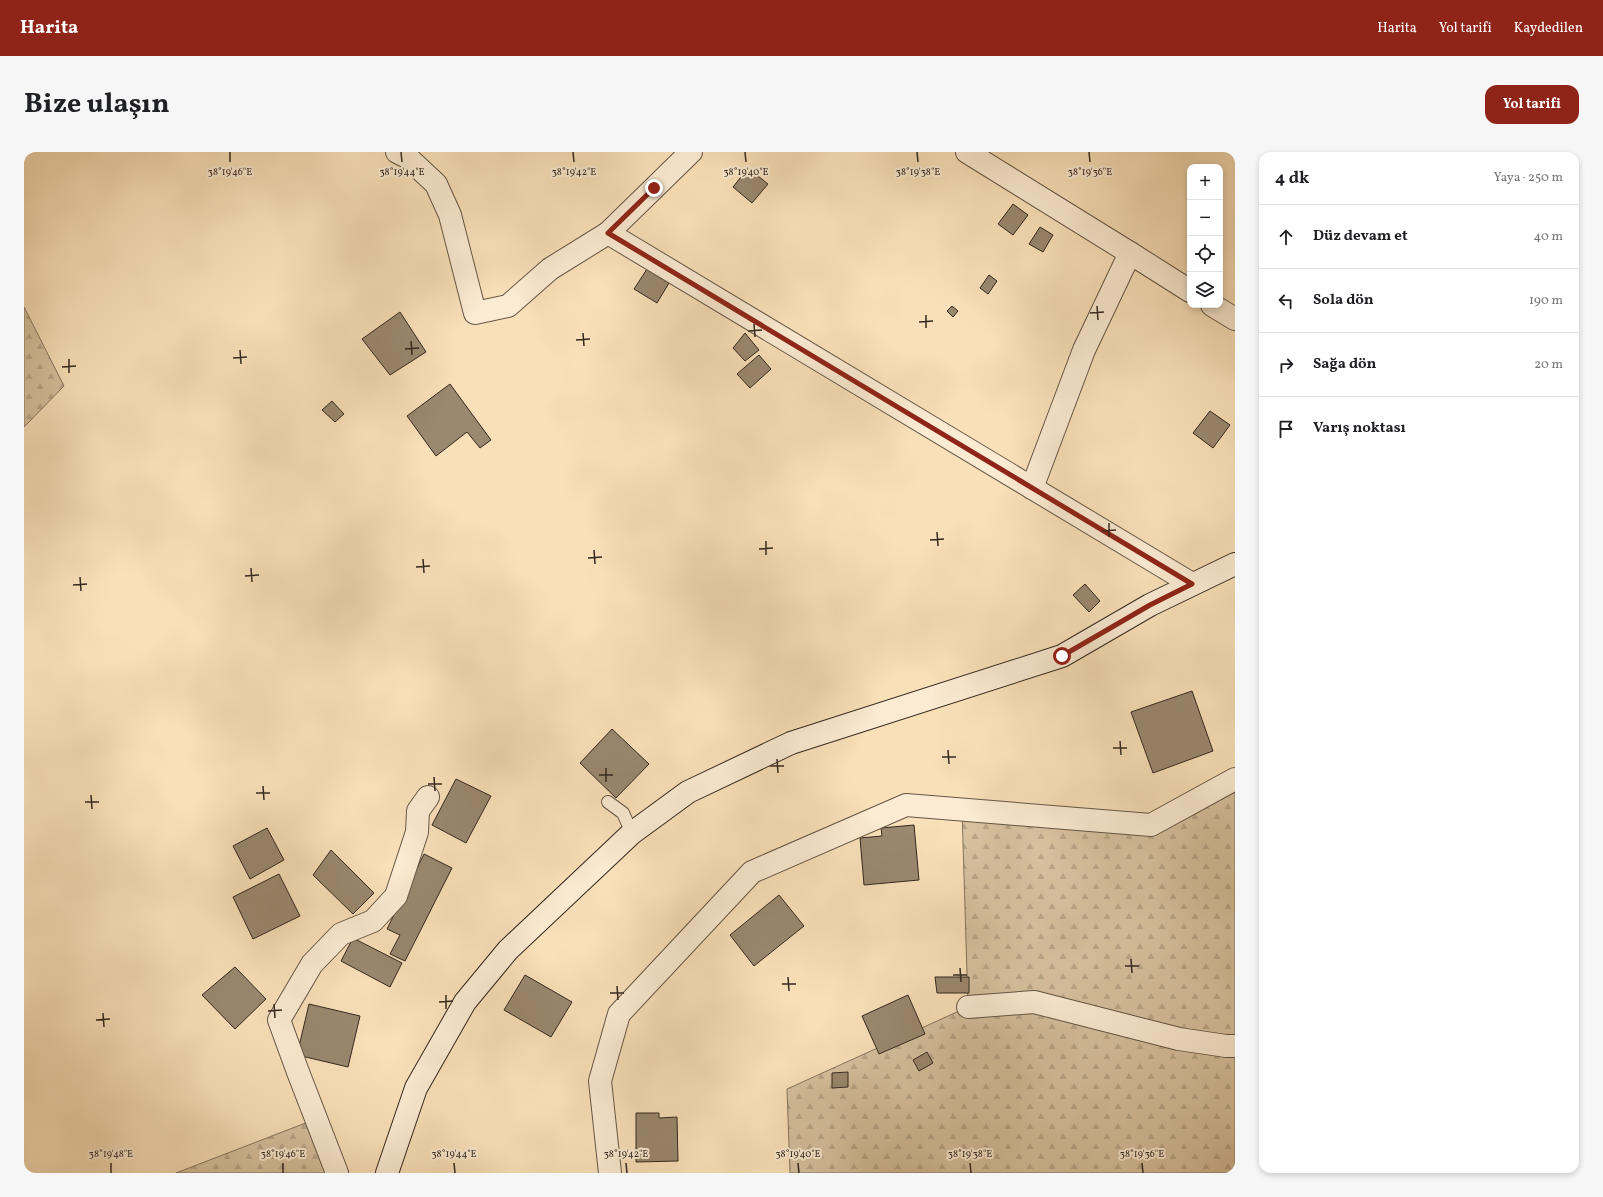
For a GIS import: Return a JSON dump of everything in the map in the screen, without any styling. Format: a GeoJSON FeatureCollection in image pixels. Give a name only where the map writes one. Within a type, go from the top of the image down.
{"type":"FeatureCollection","features":[{"type":"Feature","properties":{"kind":"street"},"geometry":{"type":"LineString","coordinates":[[398,152],[407,157],[436,184],[450,215],[474,312],[508,306],[550,269],[608,233],[691,152]]}},
{"type":"Feature","properties":{"kind":"street"},"geometry":{"type":"LineString","coordinates":[[967,152],[1187,289]]}},
{"type":"Feature","properties":{"kind":"street"},"geometry":{"type":"LineString","coordinates":[[608,233],[1192,584]]}},
{"type":"Feature","properties":{"kind":"street"},"geometry":{"type":"LineString","coordinates":[[1032,488],[1084,350],[1130,253]]}},
{"type":"Feature","properties":{"kind":"street"},"geometry":{"type":"LineString","coordinates":[[1217,308],[1235,319]]}},
{"type":"Feature","properties":{"kind":"street"},"geometry":{"type":"LineString","coordinates":[[387,1173],[416,1088],[465,1002],[508,950],[632,833],[688,792],[791,743],[1062,656],[1150,605],[1235,564]]}},
{"type":"Feature","properties":{"kind":"street"},"geometry":{"type":"LineString","coordinates":[[610,1173],[600,1081],[619,1014],[752,872],[906,805],[1150,825],[1235,779]]}},
{"type":"Feature","properties":{"kind":"street"},"geometry":{"type":"LineString","coordinates":[[337,1173],[279,1020],[312,964],[341,934],[373,921],[396,896],[417,832],[418,811],[428,797]]}},
{"type":"Feature","properties":{"kind":"street"},"geometry":{"type":"LineString","coordinates":[[968,1007],[1034,1002],[1179,1039],[1235,1046]]}},
{"type":"Feature","properties":{"kind":"lane"},"geometry":{"type":"LineString","coordinates":[[608,802],[623,813],[632,833]]}},
{"type":"Feature","properties":{"kind":"green space"},"geometry":{"type":"Polygon","coordinates":[[[24,307],[64,386],[24,427],[24,307]]]}},
{"type":"Feature","properties":{"kind":"green space"},"geometry":{"type":"Polygon","coordinates":[[[1235,779],[1235,1173],[790,1173],[787,1089],[968,1007],[962,810],[1150,825],[1235,779]]]}},
{"type":"Feature","properties":{"kind":"green space"},"geometry":{"type":"Polygon","coordinates":[[[316,1119],[337,1173],[176,1173],[316,1119]]]}},
{"type":"Feature","properties":{"kind":"building"},"geometry":{"type":"Polygon","coordinates":[[[748,168],[768,184],[752,203],[733,187],[748,168]]]}},
{"type":"Feature","properties":{"kind":"building"},"geometry":{"type":"Polygon","coordinates":[[[1013,204],[1028,215],[1013,235],[998,224],[1013,204]]]}},
{"type":"Feature","properties":{"kind":"building"},"geometry":{"type":"Polygon","coordinates":[[[1040,227],[1053,235],[1043,252],[1029,244],[1040,227]]]}},
{"type":"Feature","properties":{"kind":"building"},"geometry":{"type":"Polygon","coordinates":[[[647,269],[669,283],[657,303],[634,289],[647,269]]]}},
{"type":"Feature","properties":{"kind":"building"},"geometry":{"type":"Polygon","coordinates":[[[989,275],[997,281],[988,294],[980,288],[989,275]]]}},
{"type":"Feature","properties":{"kind":"building"},"geometry":{"type":"Polygon","coordinates":[[[952,306],[958,311],[953,317],[947,311],[952,306]]]}},
{"type":"Feature","properties":{"kind":"building"},"geometry":{"type":"Polygon","coordinates":[[[400,312],[426,352],[390,375],[362,339],[400,312]]]}},
{"type":"Feature","properties":{"kind":"building"},"geometry":{"type":"Polygon","coordinates":[[[745,333],[759,350],[745,361],[733,348],[745,333]]]}},
{"type":"Feature","properties":{"kind":"building"},"geometry":{"type":"Polygon","coordinates":[[[759,355],[771,369],[750,388],[737,374],[759,355]]]}},
{"type":"Feature","properties":{"kind":"building"},"geometry":{"type":"Polygon","coordinates":[[[450,384],[491,440],[480,448],[467,432],[436,456],[407,416],[450,384]]]}},
{"type":"Feature","properties":{"kind":"building"},"geometry":{"type":"Polygon","coordinates":[[[332,401],[344,414],[335,422],[322,410],[332,401]]]}},
{"type":"Feature","properties":{"kind":"building"},"geometry":{"type":"Polygon","coordinates":[[[1210,411],[1230,425],[1213,448],[1193,433],[1210,411]]]}},
{"type":"Feature","properties":{"kind":"building"},"geometry":{"type":"Polygon","coordinates":[[[1085,584],[1100,601],[1089,612],[1073,595],[1085,584]]]}},
{"type":"Feature","properties":{"kind":"building"},"geometry":{"type":"Polygon","coordinates":[[[1192,691],[1213,751],[1153,773],[1131,712],[1192,691]]]}},
{"type":"Feature","properties":{"kind":"building"},"geometry":{"type":"Polygon","coordinates":[[[612,729],[649,764],[616,798],[580,763],[612,729]]]}},
{"type":"Feature","properties":{"kind":"building"},"geometry":{"type":"Polygon","coordinates":[[[456,779],[491,796],[466,843],[432,825],[456,779]]]}},
{"type":"Feature","properties":{"kind":"building"},"geometry":{"type":"Polygon","coordinates":[[[914,825],[919,880],[864,885],[860,838],[882,836],[881,828],[914,825]]]}},
{"type":"Feature","properties":{"kind":"building"},"geometry":{"type":"Polygon","coordinates":[[[267,828],[284,860],[250,879],[233,846],[267,828]]]}},
{"type":"Feature","properties":{"kind":"building"},"geometry":{"type":"Polygon","coordinates":[[[331,850],[374,893],[353,914],[313,875],[331,850]]]}},
{"type":"Feature","properties":{"kind":"building"},"geometry":{"type":"Polygon","coordinates":[[[424,854],[452,868],[405,961],[390,954],[400,935],[387,929],[424,854]]]}},
{"type":"Feature","properties":{"kind":"building"},"geometry":{"type":"Polygon","coordinates":[[[279,874],[300,916],[253,939],[233,897],[279,874]]]}},
{"type":"Feature","properties":{"kind":"building"},"geometry":{"type":"Polygon","coordinates":[[[779,895],[804,926],[754,966],[730,935],[779,895]]]}},
{"type":"Feature","properties":{"kind":"building"},"geometry":{"type":"Polygon","coordinates":[[[353,938],[402,963],[390,987],[341,961],[353,938]]]}},
{"type":"Feature","properties":{"kind":"building"},"geometry":{"type":"Polygon","coordinates":[[[235,967],[266,999],[235,1029],[202,995],[235,967]]]}},
{"type":"Feature","properties":{"kind":"building"},"geometry":{"type":"Polygon","coordinates":[[[525,975],[572,1002],[551,1037],[504,1010],[525,975]]]}},
{"type":"Feature","properties":{"kind":"building"},"geometry":{"type":"Polygon","coordinates":[[[935,977],[969,977],[969,993],[937,993],[935,977]]]}},
{"type":"Feature","properties":{"kind":"building"},"geometry":{"type":"Polygon","coordinates":[[[908,995],[925,1034],[879,1054],[862,1016],[908,995]]]}},
{"type":"Feature","properties":{"kind":"building"},"geometry":{"type":"Polygon","coordinates":[[[309,1004],[360,1016],[348,1067],[297,1055],[309,1004]]]}},
{"type":"Feature","properties":{"kind":"building"},"geometry":{"type":"Polygon","coordinates":[[[927,1052],[933,1063],[919,1071],[913,1060],[927,1052]]]}},
{"type":"Feature","properties":{"kind":"building"},"geometry":{"type":"Polygon","coordinates":[[[848,1072],[848,1087],[832,1088],[832,1073],[848,1072]]]}},
{"type":"Feature","properties":{"kind":"building"},"geometry":{"type":"Polygon","coordinates":[[[636,1113],[659,1113],[659,1118],[677,1117],[678,1161],[636,1162],[636,1113]]]}},
{"type":"Feature","properties":{"kind":"route"},"geometry":{"type":"LineString","coordinates":[[654,188],[608,233],[1192,584],[1150,605],[1062,656]]}}]}
